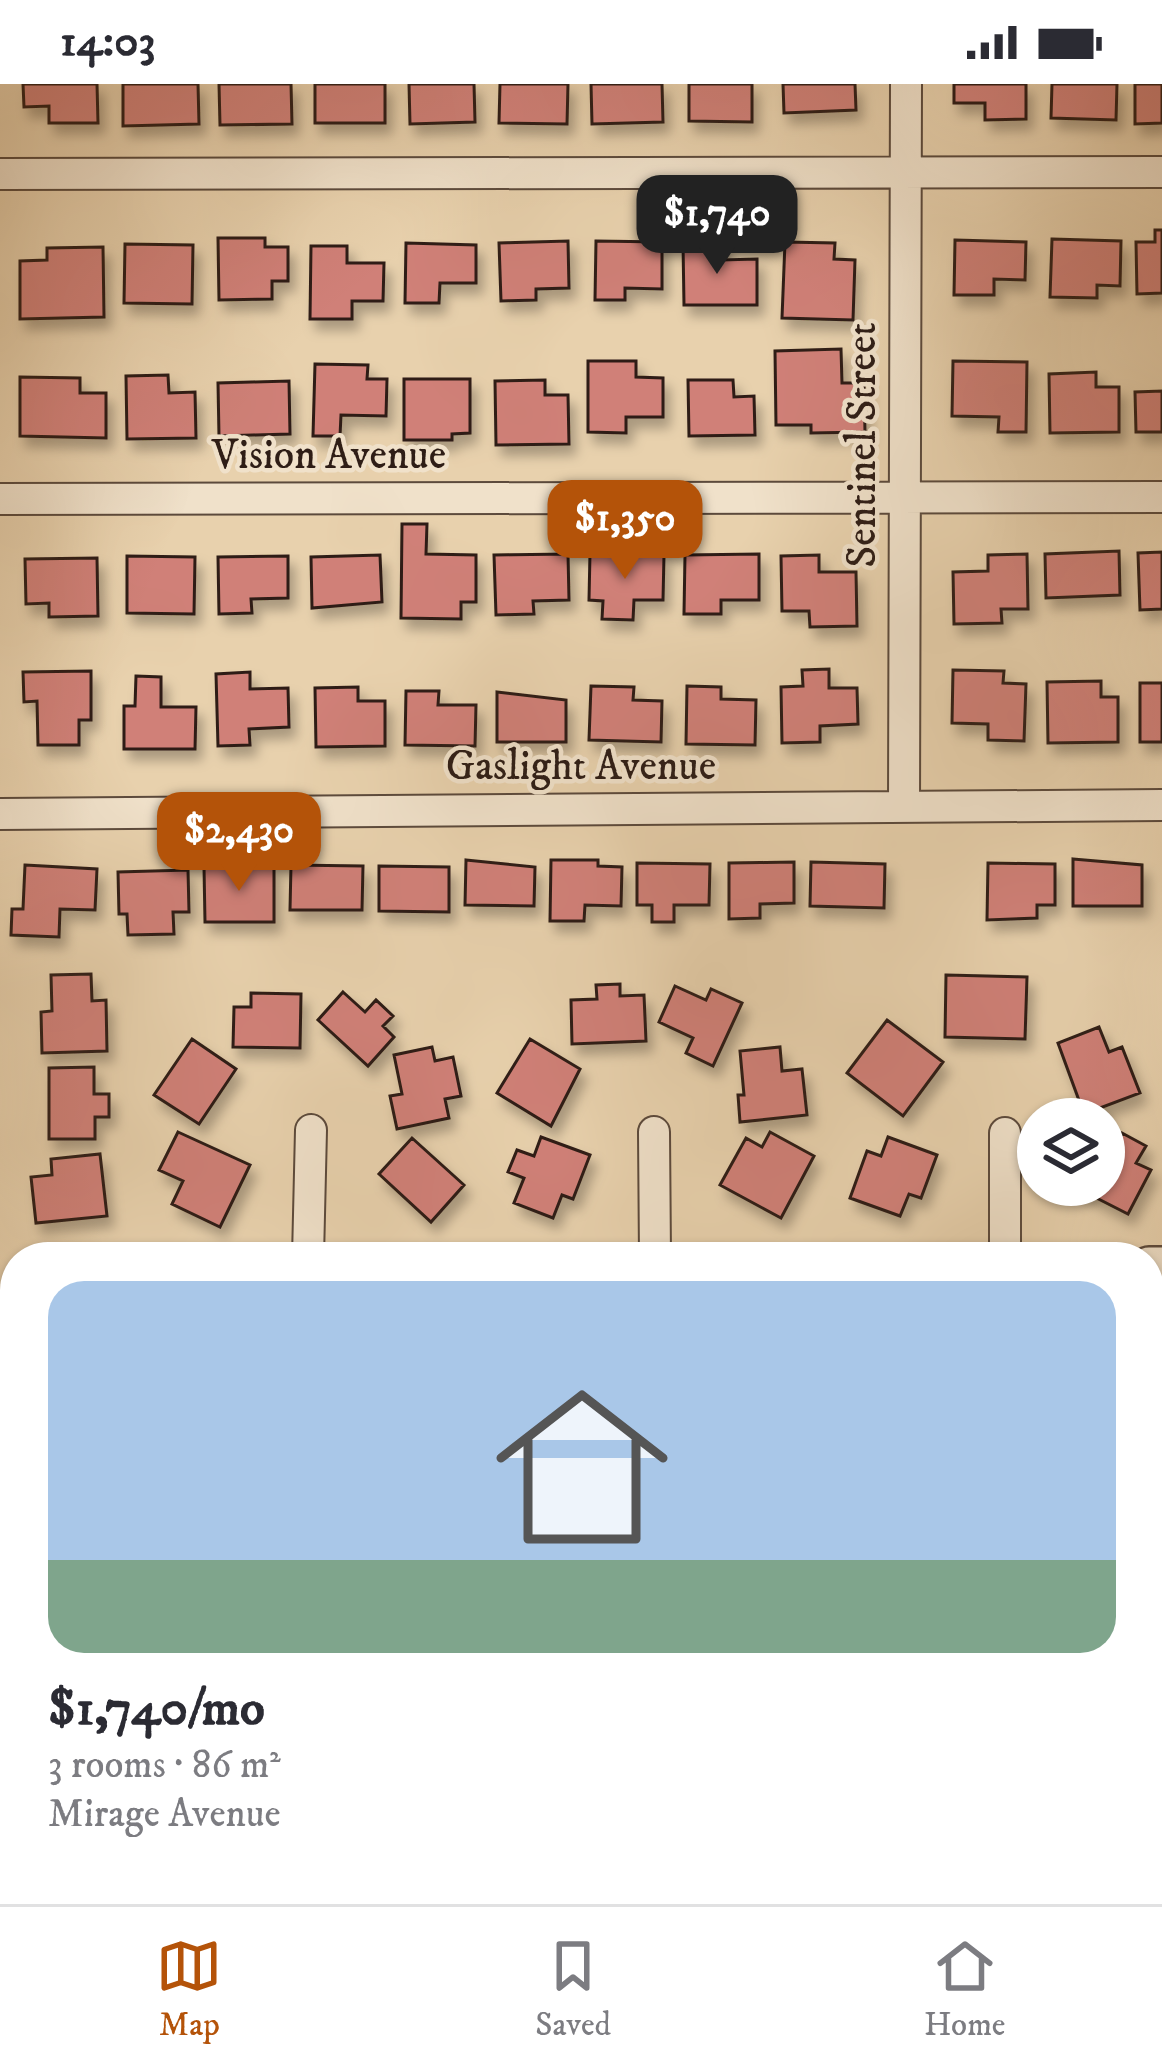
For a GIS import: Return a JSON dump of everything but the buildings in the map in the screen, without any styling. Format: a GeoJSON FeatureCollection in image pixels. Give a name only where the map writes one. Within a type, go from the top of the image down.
{"type":"FeatureCollection","features":[{"type":"Feature","properties":{"kind":"street","name":"Sentinel Street"},"geometry":{"type":"LineString","coordinates":[[904,806],[906,84]]}},
{"type":"Feature","properties":{"kind":"street"},"geometry":{"type":"LineString","coordinates":[[0,174],[1162,172]]}},
{"type":"Feature","properties":{"kind":"street","name":"Vision Avenue"},"geometry":{"type":"LineString","coordinates":[[0,500],[1162,496]]}},
{"type":"Feature","properties":{"kind":"street","name":"Gaslight Avenue"},"geometry":{"type":"LineString","coordinates":[[0,814],[1162,806]]}},
{"type":"Feature","properties":{"kind":"street"},"geometry":{"type":"LineString","coordinates":[[308,1242],[311,1130]]}},
{"type":"Feature","properties":{"kind":"street"},"geometry":{"type":"LineString","coordinates":[[654,1132],[655,1242]]}},
{"type":"Feature","properties":{"kind":"street"},"geometry":{"type":"LineString","coordinates":[[1005,1133],[1005,1242]]}}]}
